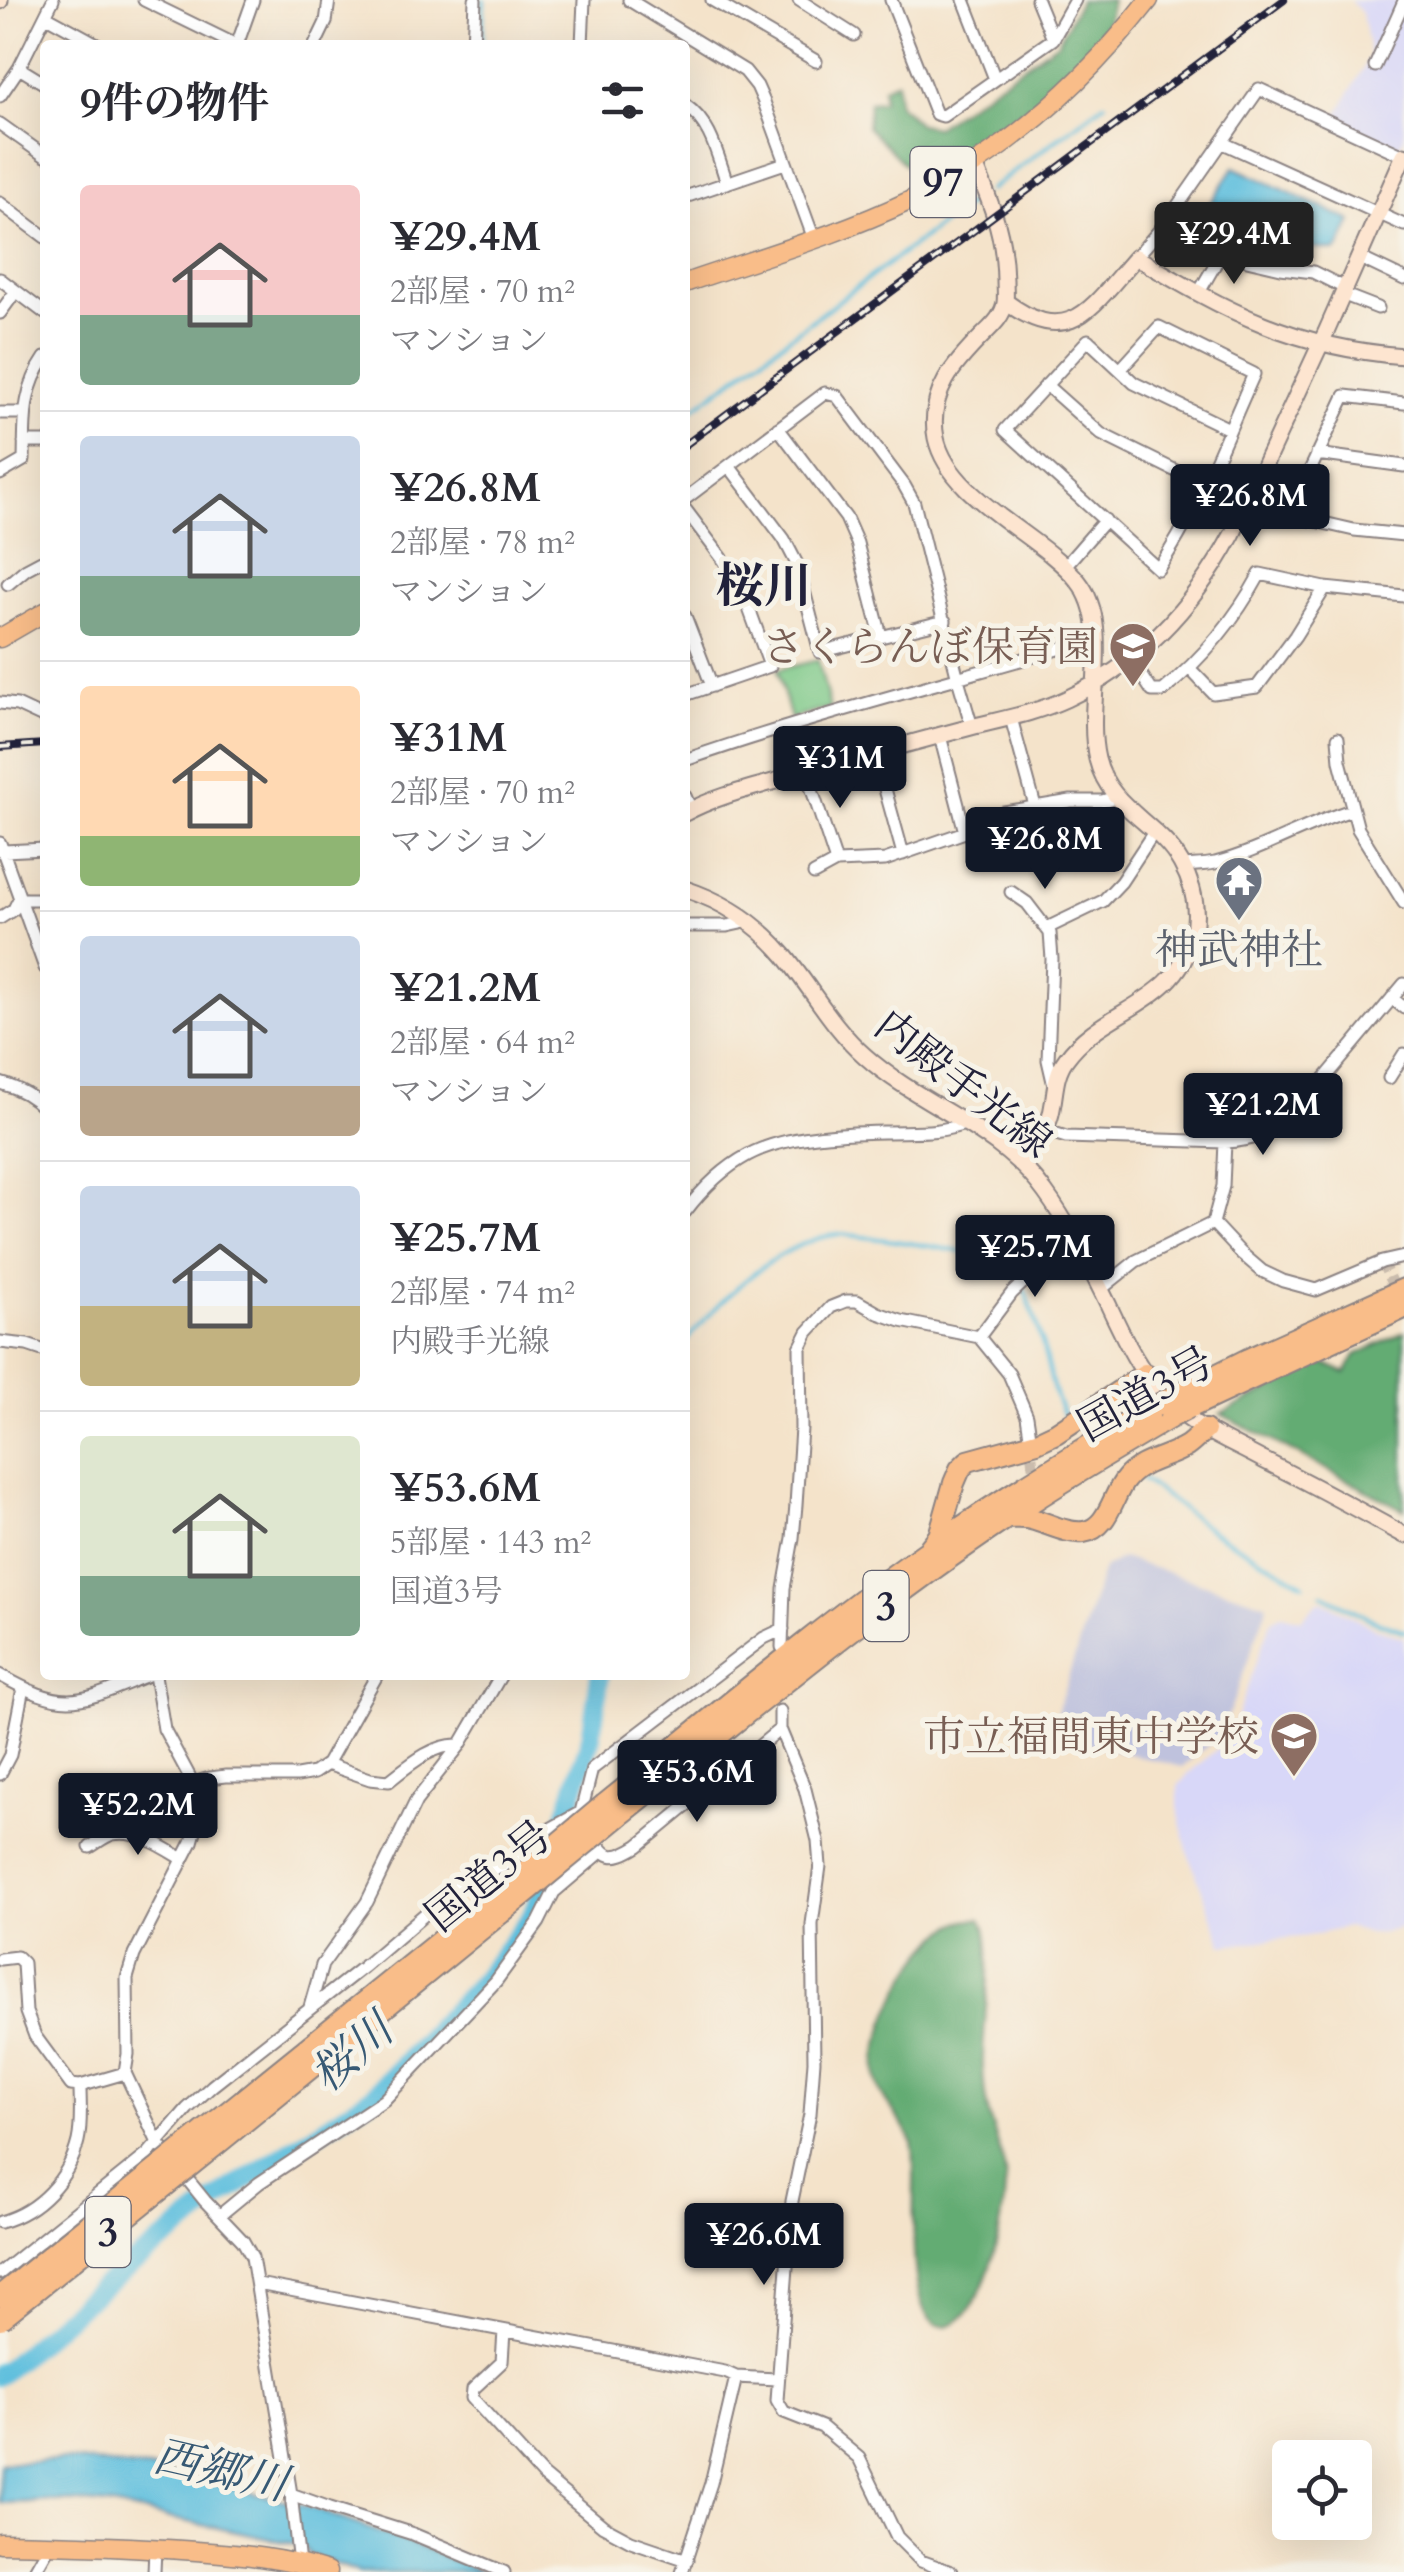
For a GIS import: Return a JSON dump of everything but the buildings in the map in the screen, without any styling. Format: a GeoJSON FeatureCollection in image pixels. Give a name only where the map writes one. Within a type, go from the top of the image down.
{"type":"FeatureCollection","features":[{"type":"Feature","properties":{"kind":"highway","name":"国道3号"},"geometry":{"type":"LineString","coordinates":[[612,1810],[933,1570],[999,1513],[1265,1351],[1404,1289]]}},
{"type":"Feature","properties":{"kind":"highway","name":"国道3号"},"geometry":{"type":"LineString","coordinates":[[0,2319],[210,2138],[498,1905],[802,1646],[921,1555],[1072,1477],[1172,1407],[1404,1308]]}},
{"type":"Feature","properties":{"kind":"highway"},"geometry":{"type":"LineString","coordinates":[[921,1555],[939,1536],[954,1484],[968,1461],[1056,1433],[1144,1374]]}},
{"type":"Feature","properties":{"kind":"highway"},"geometry":{"type":"LineString","coordinates":[[954,1484],[967,1511],[999,1513],[1084,1532],[1104,1519],[1114,1496],[1137,1468],[1188,1446],[1204,1430]]}},
{"type":"Feature","properties":{"kind":"highway"},"geometry":{"type":"LineString","coordinates":[[1072,1477],[1057,1500],[1062,1516],[1072,1522],[1093,1518],[1106,1500],[1114,1496]]}},
{"type":"Feature","properties":{"kind":"highway","name":"国道3号"},"geometry":{"type":"LineString","coordinates":[[0,2296],[210,2138]]}},
{"type":"Feature","properties":{"kind":"main road","name":"97"},"geometry":{"type":"LineString","coordinates":[[690,280],[814,239],[910,200],[974,164],[1069,90],[1149,0]]}},
{"type":"Feature","properties":{"kind":"main road"},"geometry":{"type":"LineString","coordinates":[[0,638],[40,615]]}},
{"type":"Feature","properties":{"kind":"main road"},"geometry":{"type":"LineString","coordinates":[[0,2543],[298,2557],[326,2572]]}},
{"type":"Feature","properties":{"kind":"street"},"geometry":{"type":"LineString","coordinates":[[0,96],[19,68],[52,0]]}},
{"type":"Feature","properties":{"kind":"street"},"geometry":{"type":"LineString","coordinates":[[144,0],[227,40]]}},
{"type":"Feature","properties":{"kind":"street"},"geometry":{"type":"LineString","coordinates":[[239,40],[253,0]]}},
{"type":"Feature","properties":{"kind":"street"},"geometry":{"type":"LineString","coordinates":[[317,40],[326,22],[329,0]]}},
{"type":"Feature","properties":{"kind":"street"},"geometry":{"type":"LineString","coordinates":[[473,40],[475,0]]}},
{"type":"Feature","properties":{"kind":"street"},"geometry":{"type":"LineString","coordinates":[[583,40],[584,0]]}},
{"type":"Feature","properties":{"kind":"street"},"geometry":{"type":"LineString","coordinates":[[629,0],[745,71],[757,86],[814,239]]}},
{"type":"Feature","properties":{"kind":"street"},"geometry":{"type":"LineString","coordinates":[[712,0],[816,61]]}},
{"type":"Feature","properties":{"kind":"street"},"geometry":{"type":"LineString","coordinates":[[799,0],[854,35]]}},
{"type":"Feature","properties":{"kind":"street"},"geometry":{"type":"LineString","coordinates":[[891,0],[936,114],[944,116],[1053,39],[1075,0]]}},
{"type":"Feature","properties":{"kind":"street"},"geometry":{"type":"LineString","coordinates":[[964,0],[996,79]]}},
{"type":"Feature","properties":{"kind":"street"},"geometry":{"type":"LineString","coordinates":[[1038,0],[1053,39]]}},
{"type":"Feature","properties":{"kind":"street"},"geometry":{"type":"LineString","coordinates":[[1375,66],[1404,1]]}},
{"type":"Feature","properties":{"kind":"street"},"geometry":{"type":"LineString","coordinates":[[46,16],[90,40]]}},
{"type":"Feature","properties":{"kind":"street"},"geometry":{"type":"LineString","coordinates":[[19,68],[40,81]]}},
{"type":"Feature","properties":{"kind":"street"},"geometry":{"type":"LineString","coordinates":[[690,805],[1011,718],[1066,699],[1131,660],[1172,622],[1214,568],[1404,156],[1259,89],[1165,224],[1084,312],[1073,320],[1042,323],[1006,302]]}},
{"type":"Feature","properties":{"kind":"street"},"geometry":{"type":"LineString","coordinates":[[690,109],[708,130],[728,182]]}},
{"type":"Feature","properties":{"kind":"street"},"geometry":{"type":"LineString","coordinates":[[0,124],[40,152]]}},
{"type":"Feature","properties":{"kind":"street"},"geometry":{"type":"LineString","coordinates":[[1224,143],[1404,224]]}},
{"type":"Feature","properties":{"kind":"street"},"geometry":{"type":"LineString","coordinates":[[690,195],[785,163]]}},
{"type":"Feature","properties":{"kind":"street"},"geometry":{"type":"LineString","coordinates":[[974,164],[1000,230],[1006,302],[996,322],[946,375],[935,404],[934,424],[940,453],[957,480],[1065,566],[1081,584],[1094,617],[1094,743],[1098,761],[1116,798],[1176,855],[1192,885],[1196,911],[1189,952],[1176,973],[1160,991],[1082,1041],[1064,1061],[1054,1086]]}},
{"type":"Feature","properties":{"kind":"street"},"geometry":{"type":"LineString","coordinates":[[0,203],[40,233]]}},
{"type":"Feature","properties":{"kind":"street"},"geometry":{"type":"LineString","coordinates":[[1198,294],[1221,254],[1312,272],[1378,308]]}},
{"type":"Feature","properties":{"kind":"street"},"geometry":{"type":"LineString","coordinates":[[1358,256],[1404,279]]}},
{"type":"Feature","properties":{"kind":"street"},"geometry":{"type":"LineString","coordinates":[[1136,257],[1250,320],[1320,345],[1404,356]]}},
{"type":"Feature","properties":{"kind":"street"},"geometry":{"type":"LineString","coordinates":[[0,279],[40,308]]}},
{"type":"Feature","properties":{"kind":"street"},"geometry":{"type":"LineString","coordinates":[[0,313],[16,290]]}},
{"type":"Feature","properties":{"kind":"street"},"geometry":{"type":"LineString","coordinates":[[1120,370],[1159,327],[1254,374],[1230,429],[1205,486],[1180,536],[1158,568],[1005,430],[1088,340],[1120,370],[1134,383],[1230,429]]}},
{"type":"Feature","properties":{"kind":"street"},"geometry":{"type":"LineString","coordinates":[[0,474],[24,460],[27,393],[40,365]]}},
{"type":"Feature","properties":{"kind":"street"},"geometry":{"type":"LineString","coordinates":[[1046,385],[1101,434],[1245,505],[1354,530],[1404,535]]}},
{"type":"Feature","properties":{"kind":"street"},"geometry":{"type":"LineString","coordinates":[[690,495],[826,393],[837,396],[914,503],[972,727]]}},
{"type":"Feature","properties":{"kind":"street"},"geometry":{"type":"LineString","coordinates":[[1288,517],[1345,396],[1404,403]]}},
{"type":"Feature","properties":{"kind":"street"},"geometry":{"type":"LineString","coordinates":[[0,413],[25,413]]}},
{"type":"Feature","properties":{"kind":"street"},"geometry":{"type":"LineString","coordinates":[[778,428],[846,518],[857,543],[880,636]]}},
{"type":"Feature","properties":{"kind":"street"},"geometry":{"type":"LineString","coordinates":[[24,442],[40,442]]}},
{"type":"Feature","properties":{"kind":"street"},"geometry":{"type":"LineString","coordinates":[[1317,454],[1404,466]]}},
{"type":"Feature","properties":{"kind":"street"},"geometry":{"type":"LineString","coordinates":[[729,466],[798,564],[820,652],[945,621]]}},
{"type":"Feature","properties":{"kind":"street"},"geometry":{"type":"LineString","coordinates":[[690,516],[743,592],[770,666],[690,693]]}},
{"type":"Feature","properties":{"kind":"street"},"geometry":{"type":"LineString","coordinates":[[1065,566],[1106,520]]}},
{"type":"Feature","properties":{"kind":"street"},"geometry":{"type":"LineString","coordinates":[[30,548],[40,560]]}},
{"type":"Feature","properties":{"kind":"street"},"geometry":{"type":"LineString","coordinates":[[8,584],[26,569],[40,565]]}},
{"type":"Feature","properties":{"kind":"street"},"geometry":{"type":"LineString","coordinates":[[1131,660],[1152,691],[1163,691],[1190,669],[1227,627],[1260,574],[1324,588],[1404,596]]}},
{"type":"Feature","properties":{"kind":"street"},"geometry":{"type":"LineString","coordinates":[[1190,669],[1213,693],[1257,687],[1296,636],[1324,588]]}},
{"type":"Feature","properties":{"kind":"street"},"geometry":{"type":"LineString","coordinates":[[690,629],[712,686]]}},
{"type":"Feature","properties":{"kind":"street"},"geometry":{"type":"LineString","coordinates":[[690,758],[777,728],[1096,638]]}},
{"type":"Feature","properties":{"kind":"street"},"geometry":{"type":"LineString","coordinates":[[0,703],[17,705],[40,716]]}},
{"type":"Feature","properties":{"kind":"street"},"geometry":{"type":"LineString","coordinates":[[1011,718],[1035,806]]}},
{"type":"Feature","properties":{"kind":"street"},"geometry":{"type":"LineString","coordinates":[[940,736],[965,832]]}},
{"type":"Feature","properties":{"kind":"street"},"geometry":{"type":"LineString","coordinates":[[1338,738],[1358,828],[1404,903]]}},
{"type":"Feature","properties":{"kind":"street"},"geometry":{"type":"LineString","coordinates":[[875,753],[903,854]]}},
{"type":"Feature","properties":{"kind":"street"},"geometry":{"type":"LineString","coordinates":[[806,772],[836,862]]}},
{"type":"Feature","properties":{"kind":"street"},"geometry":{"type":"LineString","coordinates":[[814,874],[836,862],[885,860],[965,832],[1004,812],[1116,798]]}},
{"type":"Feature","properties":{"kind":"street"},"geometry":{"type":"LineString","coordinates":[[1183,866],[1213,863],[1352,810]]}},
{"type":"Feature","properties":{"kind":"street"},"geometry":{"type":"LineString","coordinates":[[1047,928],[1103,901],[1121,882],[1154,832]]}},
{"type":"Feature","properties":{"kind":"street"},"geometry":{"type":"LineString","coordinates":[[40,849],[2,847],[40,955]]}},
{"type":"Feature","properties":{"kind":"street","name":"内殿手光線"},"geometry":{"type":"LineString","coordinates":[[690,891],[750,921],[784,956],[865,1056],[1018,1159],[1063,1218],[1144,1374],[1172,1405],[1204,1430],[1404,1534]]}},
{"type":"Feature","properties":{"kind":"street"},"geometry":{"type":"LineString","coordinates":[[1012,892],[1028,903],[1050,933],[1052,960],[1048,1060],[1053,1100],[1044,1130],[1018,1159]]}},
{"type":"Feature","properties":{"kind":"street"},"geometry":{"type":"LineString","coordinates":[[19,899],[40,899]]}},
{"type":"Feature","properties":{"kind":"street"},"geometry":{"type":"LineString","coordinates":[[0,918],[19,899]]}},
{"type":"Feature","properties":{"kind":"street"},"geometry":{"type":"LineString","coordinates":[[690,926],[727,926],[750,921]]}},
{"type":"Feature","properties":{"kind":"street"},"geometry":{"type":"LineString","coordinates":[[1044,1130],[1066,1137],[1243,1142],[1278,1129],[1331,1074],[1404,984]]}},
{"type":"Feature","properties":{"kind":"street"},"geometry":{"type":"LineString","coordinates":[[1392,998],[1404,1008]]}},
{"type":"Feature","properties":{"kind":"street"},"geometry":{"type":"LineString","coordinates":[[1389,1078],[1404,1054]]}},
{"type":"Feature","properties":{"kind":"street"},"geometry":{"type":"LineString","coordinates":[[0,1083],[15,1087],[40,1104]]}},
{"type":"Feature","properties":{"kind":"street"},"geometry":{"type":"LineString","coordinates":[[690,1206],[708,1186],[747,1156],[768,1147],[849,1132],[946,1131],[968,1123]]}},
{"type":"Feature","properties":{"kind":"street"},"geometry":{"type":"LineString","coordinates":[[1100,1290],[1136,1262],[1212,1223],[1224,1186],[1225,1142]]}},
{"type":"Feature","properties":{"kind":"street"},"geometry":{"type":"LineString","coordinates":[[1212,1223],[1262,1271],[1316,1290],[1382,1262],[1404,1257]]}},
{"type":"Feature","properties":{"kind":"street"},"geometry":{"type":"LineString","coordinates":[[979,1336],[1029,1277],[1079,1248]]}},
{"type":"Feature","properties":{"kind":"street"},"geometry":{"type":"LineString","coordinates":[[782,1647],[784,1588],[794,1538],[801,1428],[800,1348],[808,1332],[831,1307],[857,1301],[901,1321],[979,1336],[1010,1374],[1027,1416],[1030,1436]]}},
{"type":"Feature","properties":{"kind":"street"},"geometry":{"type":"LineString","coordinates":[[0,1342],[40,1349]]}},
{"type":"Feature","properties":{"kind":"street"},"geometry":{"type":"LineString","coordinates":[[780,1729],[638,1846],[622,1856],[601,1852],[581,1812],[592,1770],[782,1628]]}},
{"type":"Feature","properties":{"kind":"street"},"geometry":{"type":"LineString","coordinates":[[0,1674],[53,1700],[77,1701],[138,1680]]}},
{"type":"Feature","properties":{"kind":"street"},"geometry":{"type":"LineString","coordinates":[[152,1680],[164,1730],[192,1783],[198,1820],[192,1842],[134,1956],[127,1978],[125,2074],[158,2143],[243,2241],[252,2257],[292,2496],[298,2557]]}},
{"type":"Feature","properties":{"kind":"street"},"geometry":{"type":"LineString","coordinates":[[192,1783],[226,1776],[314,1773],[327,1764],[374,1680]]}},
{"type":"Feature","properties":{"kind":"street"},"geometry":{"type":"LineString","coordinates":[[310,2010],[322,1964],[367,1902],[416,1801],[460,1745],[498,1680]]}},
{"type":"Feature","properties":{"kind":"street"},"geometry":{"type":"LineString","coordinates":[[0,1774],[10,1755],[23,1688]]}},
{"type":"Feature","properties":{"kind":"street"},"geometry":{"type":"LineString","coordinates":[[780,1711],[780,1729],[804,1789],[818,1840],[820,1866],[812,1924],[814,2061],[804,2150],[792,2200],[778,2406],[822,2428],[859,2458],[898,2537],[921,2561],[951,2572]]}},
{"type":"Feature","properties":{"kind":"street"},"geometry":{"type":"LineString","coordinates":[[327,1764],[370,1779],[389,1781],[440,1748],[460,1745]]}},
{"type":"Feature","properties":{"kind":"street"},"geometry":{"type":"LineString","coordinates":[[0,2273],[148,2154],[212,2086],[466,1880],[506,1866],[550,1829],[581,1812]]}},
{"type":"Feature","properties":{"kind":"street"},"geometry":{"type":"LineString","coordinates":[[90,1847],[111,1834],[124,1834],[148,1840],[183,1858]]}},
{"type":"Feature","properties":{"kind":"street"},"geometry":{"type":"LineString","coordinates":[[213,2209],[384,2100],[499,1982],[554,1892],[601,1852]]}},
{"type":"Feature","properties":{"kind":"street"},"geometry":{"type":"LineString","coordinates":[[0,1959],[17,1957],[23,1964],[26,2012],[35,2036],[71,2085],[125,2074]]}},
{"type":"Feature","properties":{"kind":"street"},"geometry":{"type":"LineString","coordinates":[[0,2222],[30,2208],[60,2180],[78,2141],[80,2086]]}},
{"type":"Feature","properties":{"kind":"street"},"geometry":{"type":"LineString","coordinates":[[258,2284],[736,2377],[778,2379]]}},
{"type":"Feature","properties":{"kind":"street"},"geometry":{"type":"LineString","coordinates":[[504,2331],[502,2362],[473,2389],[472,2398],[543,2476],[604,2526],[684,2566],[712,2482],[736,2377]]}},
{"type":"Feature","properties":{"kind":"street"},"geometry":{"type":"LineString","coordinates":[[292,2496],[413,2534],[504,2572]]}},
{"type":"Feature","properties":{"kind":"street"},"geometry":{"type":"LineString","coordinates":[[34,2572],[50,2544]]}},
{"type":"Feature","properties":{"kind":"street"},"geometry":{"type":"LineString","coordinates":[[154,2572],[156,2548]]}},
{"type":"Feature","properties":{"kind":"shaded area"},"geometry":{"type":"Polygon","coordinates":[[[1350,0],[1404,0],[1404,137],[1396,147],[1335,119],[1370,56],[1362,14],[1350,0]]]}},
{"type":"Feature","properties":{"kind":"shaded area"},"geometry":{"type":"Polygon","coordinates":[[[1122,1558],[1268,1604],[1223,1730],[1182,1767],[1054,1735],[1059,1705],[1103,1569],[1122,1558]]]}},
{"type":"Feature","properties":{"kind":"shaded area","name":"市立福間東中学校"},"geometry":{"type":"Polygon","coordinates":[[[1320,1600],[1404,1638],[1404,1927],[1368,1934],[1348,1927],[1308,1936],[1223,1945],[1187,1851],[1178,1786],[1229,1739],[1271,1620],[1283,1614],[1301,1619],[1320,1600]]]}},
{"type":"Feature","properties":{"kind":"green space"},"geometry":{"type":"Polygon","coordinates":[[[1080,0],[1112,0],[1095,47],[1040,99],[961,154],[918,178],[867,127],[869,102],[883,101],[883,87],[897,81],[898,104],[919,124],[936,127],[1058,42],[1080,0]]]}},
{"type":"Feature","properties":{"kind":"green space"},"geometry":{"type":"Polygon","coordinates":[[[818,660],[830,708],[791,719],[777,670],[818,660]]]}},
{"type":"Feature","properties":{"kind":"green space"},"geometry":{"type":"Polygon","coordinates":[[[1404,1332],[1404,1510],[1221,1414],[1323,1363],[1346,1373],[1356,1355],[1404,1332]]]}},
{"type":"Feature","properties":{"kind":"green space"},"geometry":{"type":"Polygon","coordinates":[[[981,1919],[988,1946],[984,2088],[1004,2164],[1005,2189],[998,2235],[983,2285],[960,2320],[945,2326],[932,2322],[917,2286],[913,2147],[878,2087],[876,2058],[890,2011],[916,1963],[949,1928],[966,1920],[981,1919]]]}},
{"type":"Feature","properties":{"kind":"water"},"geometry":{"type":"Polygon","coordinates":[[[1234,167],[1352,221],[1340,247],[1336,251],[1282,244],[1202,216],[1234,167]]]}},
{"type":"Feature","properties":{"kind":"water"},"geometry":{"type":"Polygon","coordinates":[[[68,2460],[148,2469],[300,2504],[482,2572],[359,2572],[310,2555],[303,2546],[107,2505],[60,2501],[0,2503],[0,2463],[68,2460]]]}},
{"type":"Feature","properties":{"kind":"waterway"},"geometry":{"type":"LineString","coordinates":[[482,40],[484,0]]}},
{"type":"Feature","properties":{"kind":"waterway"},"geometry":{"type":"LineString","coordinates":[[989,190],[1105,103]]}},
{"type":"Feature","properties":{"kind":"waterway"},"geometry":{"type":"LineString","coordinates":[[690,411],[981,195]]}},
{"type":"Feature","properties":{"kind":"waterway"},"geometry":{"type":"LineString","coordinates":[[690,1337],[754,1273],[819,1238],[842,1234],[955,1251],[996,1262],[1015,1274],[1032,1309],[1066,1418]]}},
{"type":"Feature","properties":{"kind":"waterway"},"geometry":{"type":"LineString","coordinates":[[1142,1479],[1212,1531],[1304,1584]]}},
{"type":"Feature","properties":{"kind":"waterway"},"geometry":{"type":"LineString","coordinates":[[1322,1594],[1404,1631]]}},
{"type":"Feature","properties":{"kind":"waterway","name":"桜川"},"geometry":{"type":"LineString","coordinates":[[559,1837],[591,1737],[599,1680]]}},
{"type":"Feature","properties":{"kind":"waterway","name":"桜川"},"geometry":{"type":"LineString","coordinates":[[0,2375],[93,2294],[229,2191],[373,2096],[483,1980],[532,1916],[549,1870]]}},
{"type":"Feature","properties":{"kind":"tunnel"},"geometry":{"type":"LineString","coordinates":[[1382,1262],[1397,1295]]}},
{"type":"Feature","properties":{"kind":"tunnel"},"geometry":{"type":"LineString","coordinates":[[1030,1440],[1040,1526]]}},
{"type":"Feature","properties":{"kind":"railway"},"geometry":{"type":"LineString","coordinates":[[690,441],[1284,0]]}},
{"type":"Feature","properties":{"kind":"railway"},"geometry":{"type":"LineString","coordinates":[[0,747],[40,744]]}},
{"type":"Feature","properties":{"kind":"place","name":"さくらんぼ保育園"},"geometry":{"type":"Point","coordinates":[1133,688]}},
{"type":"Feature","properties":{"kind":"place","name":"神武神社"},"geometry":{"type":"Point","coordinates":[1239,922]}},
{"type":"Feature","properties":{"kind":"place","name":"市立福間東中学校"},"geometry":{"type":"Point","coordinates":[1294,1778]}},
{"type":"Feature","properties":{"kind":"district","name":"桜川"},"geometry":{"type":"Point","coordinates":[764,585]}},
{"type":"Feature","properties":{"kind":"water label","name":"西郷川"},"geometry":{"type":"Point","coordinates":[221,2469]}}]}
